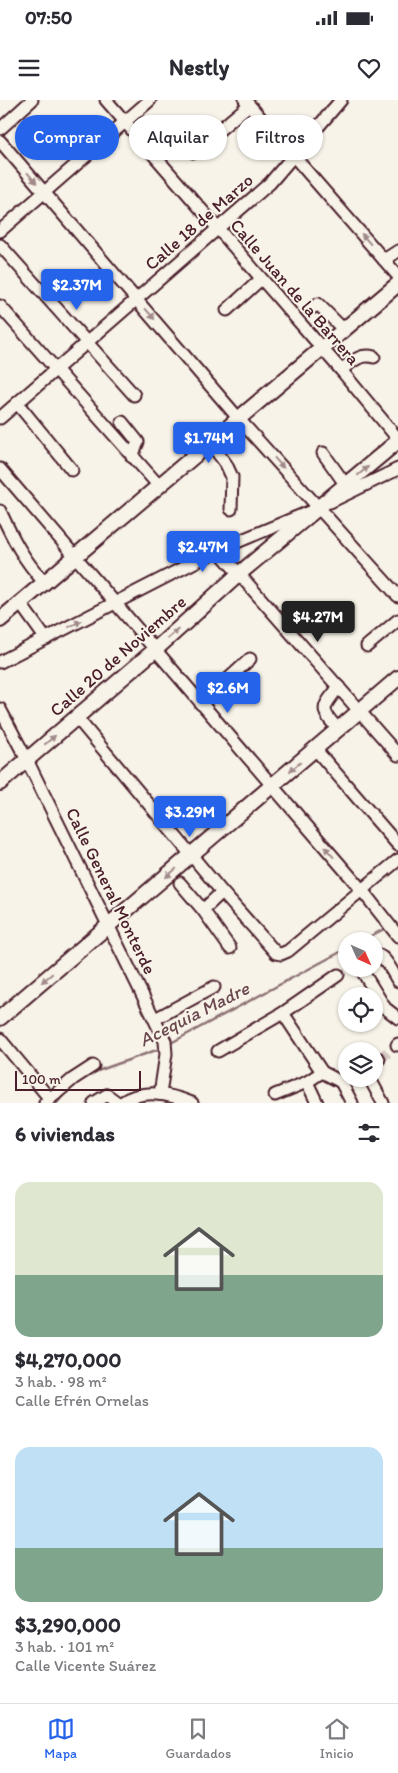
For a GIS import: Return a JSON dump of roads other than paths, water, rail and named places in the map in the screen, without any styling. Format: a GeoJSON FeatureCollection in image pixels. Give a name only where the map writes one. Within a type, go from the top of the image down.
{"type":"FeatureCollection","features":[{"type":"Feature","properties":{"kind":"main road"},"geometry":{"type":"LineString","coordinates":[[0,620],[211,444],[398,284]]}},
{"type":"Feature","properties":{"kind":"main road","name":"Calle 20 de Noviembre"},"geometry":{"type":"LineString","coordinates":[[0,783],[156,649],[240,573],[320,508],[349,488],[398,440]]}},
{"type":"Feature","properties":{"kind":"main road"},"geometry":{"type":"LineString","coordinates":[[0,1018],[398,678]]}},
{"type":"Feature","properties":{"kind":"street"},"geometry":{"type":"LineString","coordinates":[[0,129],[32,100]]}},
{"type":"Feature","properties":{"kind":"street","name":"Calle Juan de la Barrera"},"geometry":{"type":"LineString","coordinates":[[106,100],[262,279],[307,314],[322,349],[398,440]]}},
{"type":"Feature","properties":{"kind":"street"},"geometry":{"type":"LineString","coordinates":[[0,231],[150,100]]}},
{"type":"Feature","properties":{"kind":"street","name":"Calle 18 de Marzo"},"geometry":{"type":"LineString","coordinates":[[323,121],[339,101]]}},
{"type":"Feature","properties":{"kind":"street"},"geometry":{"type":"LineString","coordinates":[[227,121],[247,102],[258,115]]}},
{"type":"Feature","properties":{"kind":"street"},"geometry":{"type":"LineString","coordinates":[[0,141],[240,419],[398,596]]}},
{"type":"Feature","properties":{"kind":"street","name":"Calle 18 de Marzo"},"geometry":{"type":"LineString","coordinates":[[0,418],[218,230],[270,183],[290,160]]}},
{"type":"Feature","properties":{"kind":"street"},"geometry":{"type":"LineString","coordinates":[[297,160],[398,276]]}},
{"type":"Feature","properties":{"kind":"street"},"geometry":{"type":"LineString","coordinates":[[0,245],[134,395]]}},
{"type":"Feature","properties":{"kind":"street"},"geometry":{"type":"LineString","coordinates":[[384,260],[398,252]]}},
{"type":"Feature","properties":{"kind":"street"},"geometry":{"type":"LineString","coordinates":[[228,310],[262,279]]}},
{"type":"Feature","properties":{"kind":"street"},"geometry":{"type":"LineString","coordinates":[[307,314],[318,304],[344,330]]}},
{"type":"Feature","properties":{"kind":"street"},"geometry":{"type":"LineString","coordinates":[[0,306],[160,487]]}},
{"type":"Feature","properties":{"kind":"street"},"geometry":{"type":"LineString","coordinates":[[341,370],[358,357],[366,354],[374,356]]}},
{"type":"Feature","properties":{"kind":"street"},"geometry":{"type":"LineString","coordinates":[[17,403],[72,470]]}},
{"type":"Feature","properties":{"kind":"street"},"geometry":{"type":"LineString","coordinates":[[122,422],[138,442],[132,457]]}},
{"type":"Feature","properties":{"kind":"street"},"geometry":{"type":"LineString","coordinates":[[211,444],[226,464],[232,477],[231,509]]}},
{"type":"Feature","properties":{"kind":"street"},"geometry":{"type":"LineString","coordinates":[[323,453],[349,488],[398,469]]}},
{"type":"Feature","properties":{"kind":"street"},"geometry":{"type":"LineString","coordinates":[[0,469],[361,889],[397,934]]}},
{"type":"Feature","properties":{"kind":"street"},"geometry":{"type":"LineString","coordinates":[[0,648],[4,659],[218,550],[320,508]]}},
{"type":"Feature","properties":{"kind":"street"},"geometry":{"type":"LineString","coordinates":[[0,511],[27,564],[44,582]]}},
{"type":"Feature","properties":{"kind":"street"},"geometry":{"type":"LineString","coordinates":[[218,550],[398,755]]}},
{"type":"Feature","properties":{"kind":"street"},"geometry":{"type":"LineString","coordinates":[[20,603],[46,639]]}},
{"type":"Feature","properties":{"kind":"street"},"geometry":{"type":"LineString","coordinates":[[367,646],[398,620]]}},
{"type":"Feature","properties":{"kind":"street"},"geometry":{"type":"LineString","coordinates":[[201,704],[250,659]]}},
{"type":"Feature","properties":{"kind":"street"},"geometry":{"type":"LineString","coordinates":[[339,687],[324,709],[328,718],[339,730]]}},
{"type":"Feature","properties":{"kind":"street","name":"Calle General Monterde"},"geometry":{"type":"LineString","coordinates":[[0,709],[165,1041],[166,1054],[160,1094]]}},
{"type":"Feature","properties":{"kind":"street"},"geometry":{"type":"LineString","coordinates":[[77,718],[191,856],[272,950],[281,954],[288,951],[398,860]]}},
{"type":"Feature","properties":{"kind":"street"},"geometry":{"type":"LineString","coordinates":[[316,750],[398,845]]}},
{"type":"Feature","properties":{"kind":"street"},"geometry":{"type":"LineString","coordinates":[[180,883],[203,910],[230,948]]}},
{"type":"Feature","properties":{"kind":"street"},"geometry":{"type":"LineString","coordinates":[[203,910],[222,892]]}},
{"type":"Feature","properties":{"kind":"street"},"geometry":{"type":"LineString","coordinates":[[383,957],[398,981]]}},
{"type":"Feature","properties":{"kind":"street"},"geometry":{"type":"LineString","coordinates":[[218,1051],[283,1013],[338,975]]}},
{"type":"Feature","properties":{"kind":"street"},"geometry":{"type":"LineString","coordinates":[[367,978],[385,1008],[398,1018]]}},
{"type":"Feature","properties":{"kind":"street"},"geometry":{"type":"LineString","coordinates":[[155,1020],[214,987]]}},
{"type":"Feature","properties":{"kind":"street"},"geometry":{"type":"LineString","coordinates":[[283,1013],[322,1072],[338,1078]]}},
{"type":"Feature","properties":{"kind":"street"},"geometry":{"type":"LineString","coordinates":[[0,1039],[48,1101],[73,1079],[93,1066]]}},
{"type":"Feature","properties":{"kind":"street"},"geometry":{"type":"LineString","coordinates":[[275,1095],[307,1082],[322,1072]]}},
{"type":"Feature","properties":{"kind":"street"},"geometry":{"type":"LineString","coordinates":[[307,1082],[317,1103]]}},
{"type":"Feature","properties":{"kind":"street"},"geometry":{"type":"LineString","coordinates":[[346,1087],[352,1103]]}},
{"type":"Feature","properties":{"kind":"street"},"geometry":{"type":"LineString","coordinates":[[374,1087],[383,1103]]}},
{"type":"Feature","properties":{"kind":"street"},"geometry":{"type":"LineString","coordinates":[[94,1103],[108,1095],[120,1103],[138,1095],[160,1094],[177,1097],[192,1103]]}},
{"type":"Feature","properties":{"kind":"waterway","name":"Acequia Madre"},"geometry":{"type":"LineString","coordinates":[[378,932],[388,927]]}},
{"type":"Feature","properties":{"kind":"waterway","name":"Acequia Madre"},"geometry":{"type":"LineString","coordinates":[[169,1044],[338,953]]}},
{"type":"Feature","properties":{"kind":"waterway","name":"Acequia Madre"},"geometry":{"type":"LineString","coordinates":[[92,1073],[162,1048]]}},
{"type":"Feature","properties":{"kind":"waterway","name":"Acequia Madre"},"geometry":{"type":"LineString","coordinates":[[57,1103],[66,1092]]}},
{"type":"Feature","properties":{"kind":"tunnel"},"geometry":{"type":"LineString","coordinates":[[383,1056],[397,1045]]}}]}
